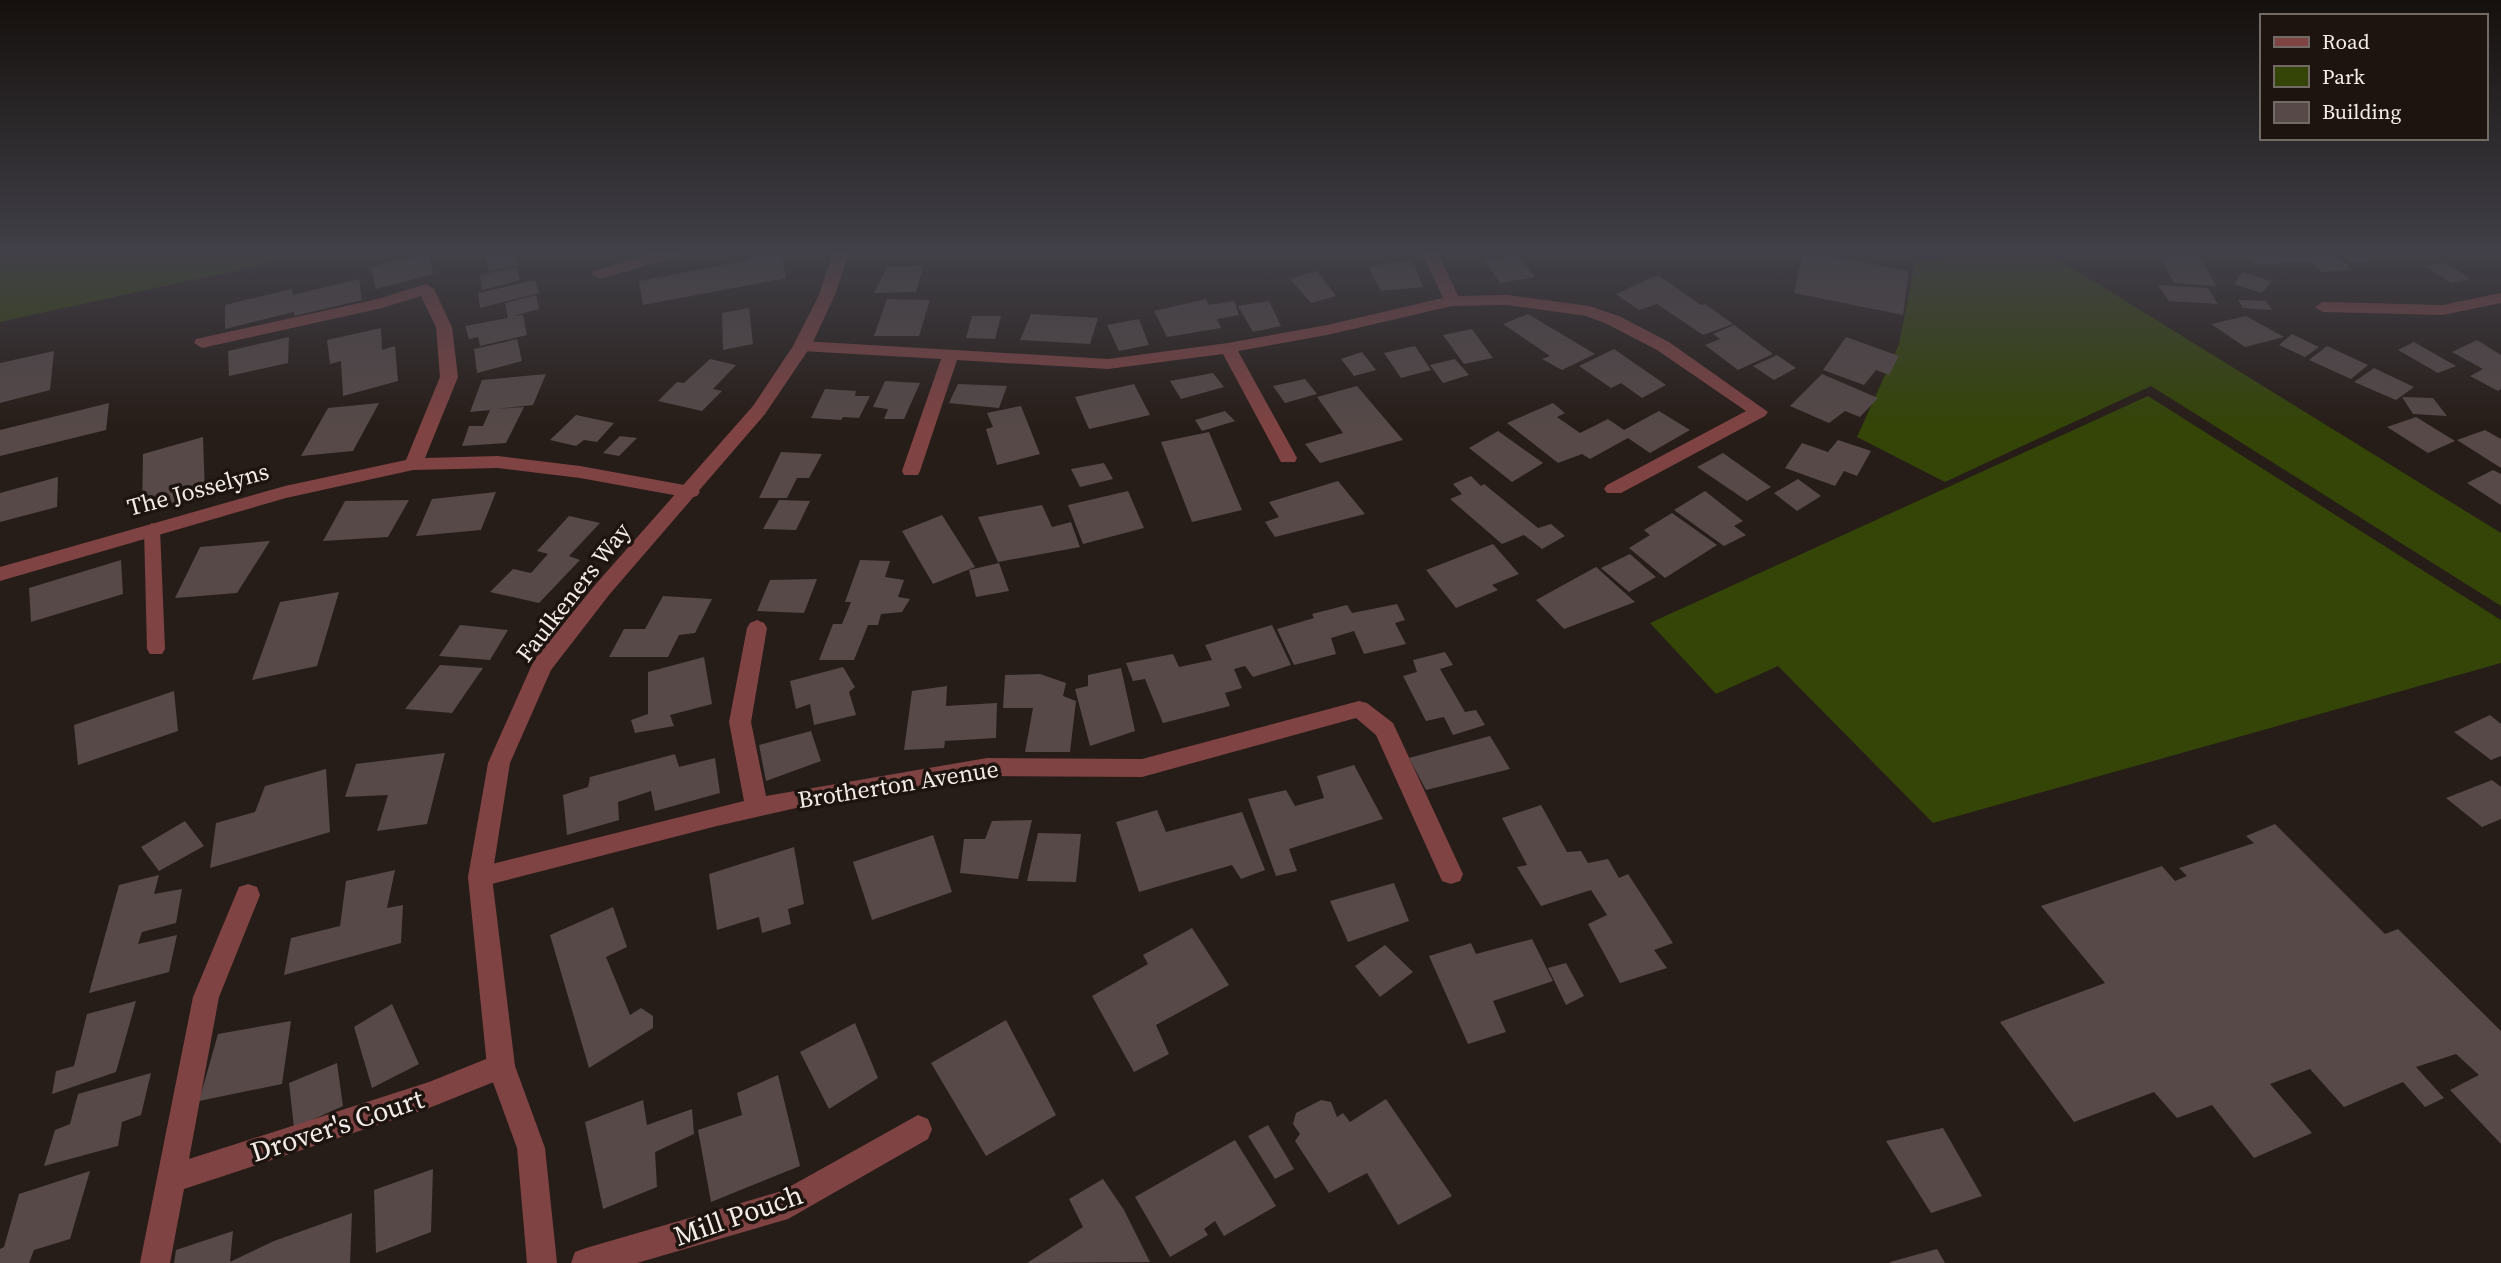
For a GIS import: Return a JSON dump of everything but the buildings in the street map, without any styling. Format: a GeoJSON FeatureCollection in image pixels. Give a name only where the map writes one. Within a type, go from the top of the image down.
{"type":"FeatureCollection","features":[{"type":"Feature","properties":{"kind":"street"},"geometry":{"type":"LineString","coordinates":[[202,344],[356,309]]}},
{"type":"Feature","properties":{"kind":"street"},"geometry":{"type":"LineString","coordinates":[[413,464],[449,377],[443,327],[435,309]]}},
{"type":"Feature","properties":{"kind":"street","name":"Faulkeners Way"},"geometry":{"type":"LineString","coordinates":[[542,1263],[531,1148],[501,1066],[480,877],[499,763],[542,666],[602,590],[759,410],[802,346],[820,309]]}},
{"type":"Feature","properties":{"kind":"street"},"geometry":{"type":"LineString","coordinates":[[802,346],[950,357],[1108,364],[1228,348],[1327,330],[1418,309]]}},
{"type":"Feature","properties":{"kind":"street"},"geometry":{"type":"LineString","coordinates":[[1568,309],[1589,312],[1663,346],[1759,412],[1614,489]]}},
{"type":"Feature","properties":{"kind":"street"},"geometry":{"type":"LineString","coordinates":[[2400,309],[2447,309]]}},
{"type":"Feature","properties":{"kind":"street"},"geometry":{"type":"LineString","coordinates":[[1228,348],[1288,458]]}},
{"type":"Feature","properties":{"kind":"street"},"geometry":{"type":"LineString","coordinates":[[911,471],[950,357]]}},
{"type":"Feature","properties":{"kind":"street","name":"The Josselyns"},"geometry":{"type":"LineString","coordinates":[[0,574],[285,492],[413,464],[498,463],[580,472],[690,492]]}},
{"type":"Feature","properties":{"kind":"street"},"geometry":{"type":"LineString","coordinates":[[757,628],[740,722],[757,807]]}},
{"type":"Feature","properties":{"kind":"street","name":"Brotherton Avenue"},"geometry":{"type":"LineString","coordinates":[[480,877],[757,807],[987,766],[1142,768],[1359,709],[1385,729],[1451,874]]}},
{"type":"Feature","properties":{"kind":"street"},"geometry":{"type":"LineString","coordinates":[[155,1263],[206,997],[248,895]]}},
{"type":"Feature","properties":{"kind":"street","name":"Drover's Court"},"geometry":{"type":"LineString","coordinates":[[171,1179],[429,1096],[501,1066]]}},
{"type":"Feature","properties":{"kind":"street","name":"Mill Pouch"},"geometry":{"type":"LineString","coordinates":[[586,1263],[788,1204],[918,1129]]}},
{"type":"Feature","properties":{"kind":"lane"},"geometry":{"type":"LineString","coordinates":[[152,529],[156,649]]}},
{"type":"Feature","properties":{"kind":"green space"},"geometry":{"type":"Polygon","coordinates":[[[0,309],[60,309],[0,322],[0,309]]]}},
{"type":"Feature","properties":{"kind":"green space"},"geometry":{"type":"Polygon","coordinates":[[[1906,309],[2138,309],[2501,533],[2501,606],[2151,386],[1945,482],[1857,437],[1899,344],[1906,309]]]}},
{"type":"Feature","properties":{"kind":"green space"},"geometry":{"type":"Polygon","coordinates":[[[2148,396],[2501,620],[2501,663],[1933,823],[1778,666],[1716,694],[1650,623],[2148,396]]]}}]}
